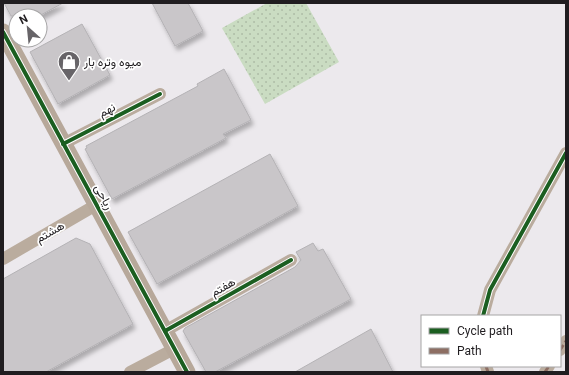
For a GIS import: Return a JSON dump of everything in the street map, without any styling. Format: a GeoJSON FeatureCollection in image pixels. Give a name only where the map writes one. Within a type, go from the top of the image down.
{"type":"FeatureCollection","features":[{"type":"Feature","properties":{"kind":"street","name":"ریاحی"},"geometry":{"type":"LineString","coordinates":[[3,32],[186,372]]}},
{"type":"Feature","properties":{"kind":"street","name":"نهم"},"geometry":{"type":"LineString","coordinates":[[63,144],[160,94]]}},
{"type":"Feature","properties":{"kind":"street"},"geometry":{"type":"LineString","coordinates":[[483,315],[490,290],[566,153]]}},
{"type":"Feature","properties":{"kind":"street","name":"هشتم"},"geometry":{"type":"LineString","coordinates":[[3,259],[96,205]]}},
{"type":"Feature","properties":{"kind":"street","name":"هفتم"},"geometry":{"type":"LineString","coordinates":[[164,331],[291,260]]}},
{"type":"Feature","properties":{"kind":"street"},"geometry":{"type":"LineString","coordinates":[[130,372],[174,349]]}},
{"type":"Feature","properties":{"kind":"green space"},"geometry":{"type":"Polygon","coordinates":[[[267,3],[306,3],[339,62],[265,104],[222,28],[267,3]]]}},
{"type":"Feature","properties":{"kind":"building"},"geometry":{"type":"Polygon","coordinates":[[[4,3],[63,3],[48,11],[48,8],[8,8],[8,10],[4,3]]]}},
{"type":"Feature","properties":{"kind":"building"},"geometry":{"type":"Polygon","coordinates":[[[152,3],[188,3],[203,31],[175,46],[152,3]]]}},
{"type":"Feature","properties":{"kind":"building"},"geometry":{"type":"Polygon","coordinates":[[[82,24],[110,75],[58,104],[30,52],[37,48],[48,48],[48,42],[82,24]]]}},
{"type":"Feature","properties":{"kind":"building"},"geometry":{"type":"Polygon","coordinates":[[[224,69],[251,120],[223,134],[226,138],[112,199],[85,149],[87,148],[86,146],[198,86],[197,84],[224,69]]]}},
{"type":"Feature","properties":{"kind":"building"},"geometry":{"type":"Polygon","coordinates":[[[270,154],[298,206],[157,284],[128,232],[270,154]]]}},
{"type":"Feature","properties":{"kind":"building"},"geometry":{"type":"Polygon","coordinates":[[[76,238],[90,244],[133,324],[46,372],[3,372],[3,279],[76,238]]]}},
{"type":"Feature","properties":{"kind":"building"},"geometry":{"type":"Polygon","coordinates":[[[313,243],[318,251],[323,249],[351,299],[215,372],[206,372],[183,331],[185,328],[295,267],[301,260],[296,252],[313,243]]]}},
{"type":"Feature","properties":{"kind":"building"},"geometry":{"type":"Polygon","coordinates":[[[371,329],[393,372],[295,372],[371,329]]]}},
{"type":"Feature","properties":{"kind":"marked path"},"geometry":{"type":"LineString","coordinates":[[561,348],[566,341]]}},
{"type":"Feature","properties":{"kind":"marked path"},"geometry":{"type":"LineString","coordinates":[[486,367],[488,372]]}},
{"type":"Feature","properties":{"kind":"marked path"},"geometry":{"type":"LineString","coordinates":[[545,372],[548,367]]}},
{"type":"Feature","properties":{"kind":"cycle path"},"geometry":{"type":"LineString","coordinates":[[3,32],[187,372]]}},
{"type":"Feature","properties":{"kind":"cycle path"},"geometry":{"type":"LineString","coordinates":[[63,144],[160,94]]}},
{"type":"Feature","properties":{"kind":"cycle path"},"geometry":{"type":"LineString","coordinates":[[483,315],[490,290],[566,153]]}},
{"type":"Feature","properties":{"kind":"cycle path"},"geometry":{"type":"LineString","coordinates":[[165,331],[291,260]]}},
{"type":"Feature","properties":{"kind":"place","name":"میوه وتره بار"},"geometry":{"type":"Point","coordinates":[69,82]}}]}
